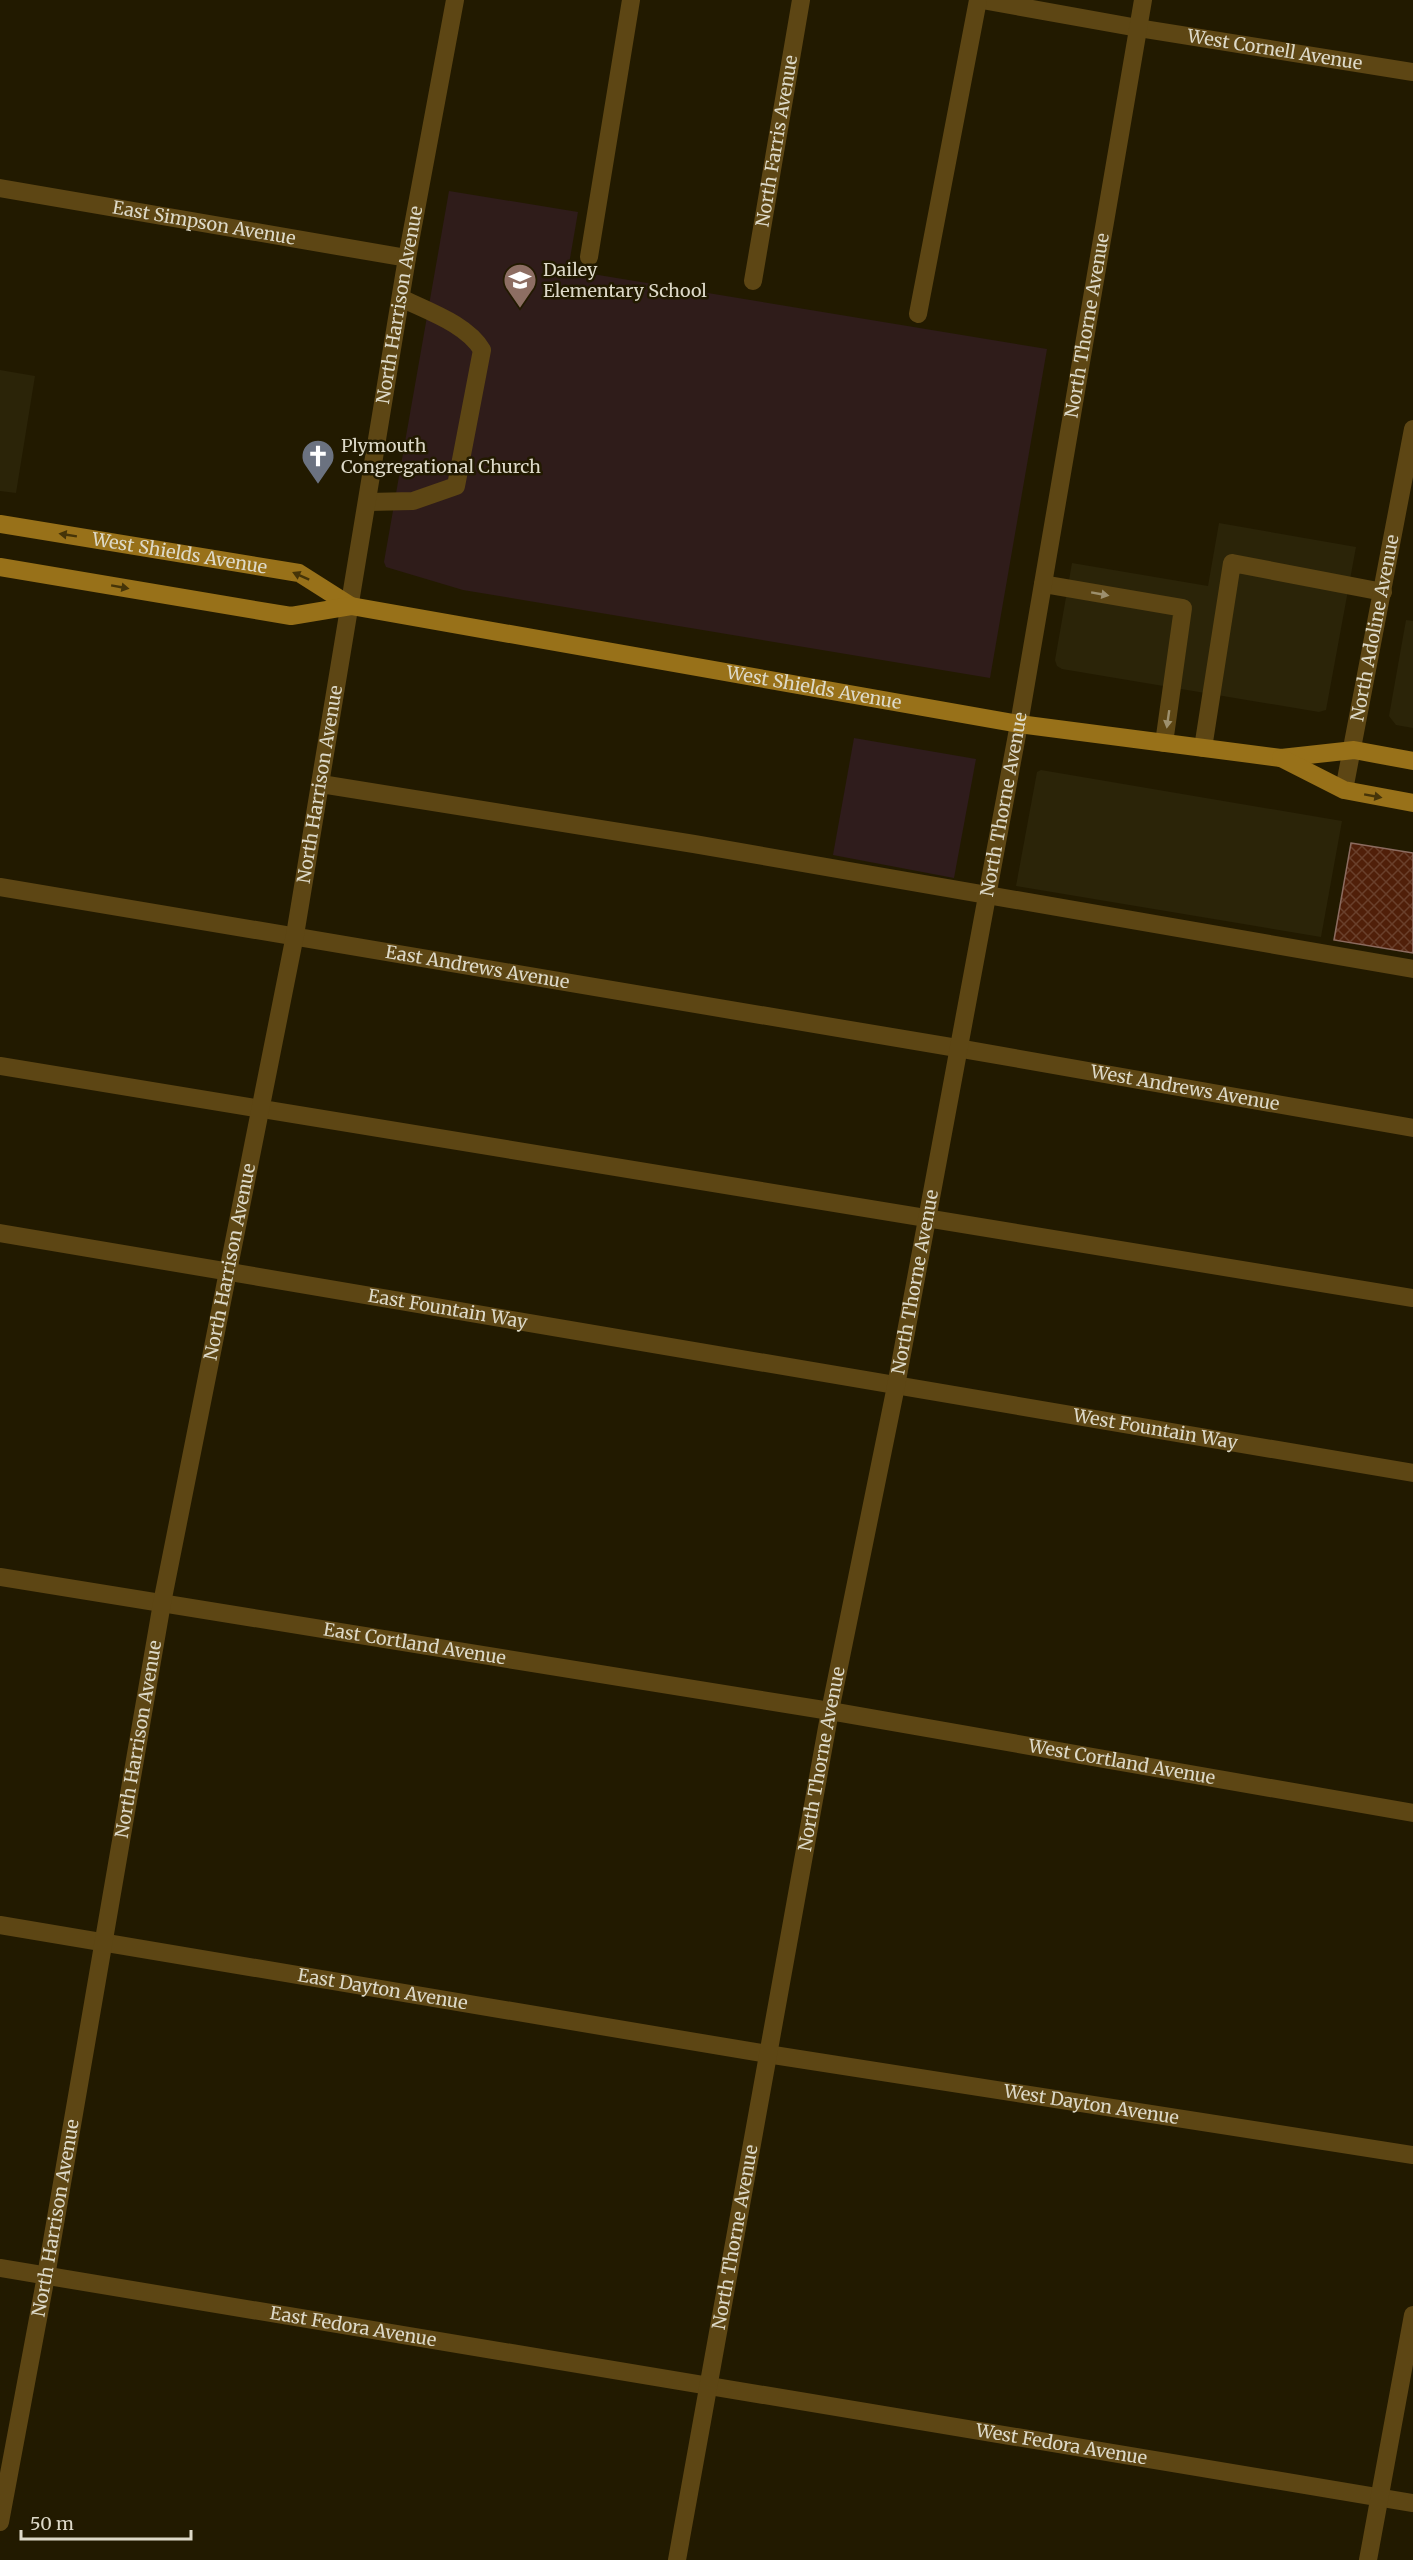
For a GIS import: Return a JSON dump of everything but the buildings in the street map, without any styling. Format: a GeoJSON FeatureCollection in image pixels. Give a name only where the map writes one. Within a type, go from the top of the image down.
{"type":"FeatureCollection","features":[{"type":"Feature","properties":{"kind":"main road","name":"West Shields Avenue"},"geometry":{"type":"LineString","coordinates":[[0,524],[298,573],[351,606]]}},
{"type":"Feature","properties":{"kind":"main road","name":"West Shields Avenue"},"geometry":{"type":"LineString","coordinates":[[0,567],[291,616],[351,606],[1019,724],[1281,758],[1354,750],[1413,761]]}},
{"type":"Feature","properties":{"kind":"main road","name":"West Shields Avenue"},"geometry":{"type":"LineString","coordinates":[[1281,758],[1344,790],[1413,803]]}},
{"type":"Feature","properties":{"kind":"street","name":"North Harrison Avenue"},"geometry":{"type":"LineString","coordinates":[[0,2522],[46,2276],[162,1603],[295,935],[407,258],[455,0]]}},
{"type":"Feature","properties":{"kind":"street"},"geometry":{"type":"LineString","coordinates":[[589,257],[631,0]]}},
{"type":"Feature","properties":{"kind":"street","name":"North Farris Avenue"},"geometry":{"type":"LineString","coordinates":[[753,281],[801,0]]}},
{"type":"Feature","properties":{"kind":"street"},"geometry":{"type":"LineString","coordinates":[[918,314],[980,0]]}},
{"type":"Feature","properties":{"kind":"street","name":"West Cornell Avenue"},"geometry":{"type":"LineString","coordinates":[[980,0],[1413,72]]}},
{"type":"Feature","properties":{"kind":"street","name":"North Thorne Avenue"},"geometry":{"type":"LineString","coordinates":[[677,2560],[830,1711],[896,1386],[1019,724],[1143,0]]}},
{"type":"Feature","properties":{"kind":"street","name":"East Simpson Avenue"},"geometry":{"type":"LineString","coordinates":[[0,188],[407,258]]}},
{"type":"Feature","properties":{"kind":"street"},"geometry":{"type":"LineString","coordinates":[[368,502],[413,501],[456,486],[482,350],[478,343],[456,326],[401,298]]}},
{"type":"Feature","properties":{"kind":"street","name":"North Adoline Avenue"},"geometry":{"type":"LineString","coordinates":[[1344,790],[1354,750],[1413,429]]}},
{"type":"Feature","properties":{"kind":"street"},"geometry":{"type":"LineString","coordinates":[[1203,748],[1232,563],[1383,592]]}},
{"type":"Feature","properties":{"kind":"street"},"geometry":{"type":"LineString","coordinates":[[1043,584],[1183,608],[1164,743]]}},
{"type":"Feature","properties":{"kind":"street"},"geometry":{"type":"LineString","coordinates":[[321,784],[1413,969]]}},
{"type":"Feature","properties":{"kind":"street","name":"East Andrews Avenue"},"geometry":{"type":"LineString","coordinates":[[0,887],[957,1048]]}},
{"type":"Feature","properties":{"kind":"street","name":"West Andrews Avenue"},"geometry":{"type":"LineString","coordinates":[[957,1048],[1413,1128]]}},
{"type":"Feature","properties":{"kind":"street"},"geometry":{"type":"LineString","coordinates":[[0,1066],[260,1111],[1413,1298]]}},
{"type":"Feature","properties":{"kind":"street","name":"East Fountain Way"},"geometry":{"type":"LineString","coordinates":[[0,1233],[896,1386]]}},
{"type":"Feature","properties":{"kind":"street","name":"West Fountain Way"},"geometry":{"type":"LineString","coordinates":[[896,1386],[1413,1473]]}},
{"type":"Feature","properties":{"kind":"street","name":"East Cortland Avenue"},"geometry":{"type":"LineString","coordinates":[[0,1577],[830,1711]]}},
{"type":"Feature","properties":{"kind":"street","name":"West Cortland Avenue"},"geometry":{"type":"LineString","coordinates":[[830,1711],[1413,1813]]}},
{"type":"Feature","properties":{"kind":"street","name":"East Dayton Avenue"},"geometry":{"type":"LineString","coordinates":[[0,1925],[767,2054]]}},
{"type":"Feature","properties":{"kind":"street","name":"West Dayton Avenue"},"geometry":{"type":"LineString","coordinates":[[767,2054],[1413,2155]]}},
{"type":"Feature","properties":{"kind":"street","name":"East Fedora Avenue"},"geometry":{"type":"LineString","coordinates":[[0,2268],[708,2388]]}},
{"type":"Feature","properties":{"kind":"street"},"geometry":{"type":"LineString","coordinates":[[1368,2560],[1413,2315]]}},
{"type":"Feature","properties":{"kind":"street","name":"West Fedora Avenue"},"geometry":{"type":"LineString","coordinates":[[708,2388],[1413,2503]]}},
{"type":"Feature","properties":{"kind":"shaded area"},"geometry":{"type":"Polygon","coordinates":[[[449,191],[578,212],[568,270],[1047,349],[990,678],[463,590],[386,567],[384,562],[449,191]]]}},
{"type":"Feature","properties":{"kind":"shaded area"},"geometry":{"type":"Polygon","coordinates":[[[0,370],[35,376],[16,493],[0,491],[0,370]]]}},
{"type":"Feature","properties":{"kind":"shaded area"},"geometry":{"type":"Polygon","coordinates":[[[1219,523],[1356,547],[1326,710],[1319,712],[1062,669],[1057,666],[1055,660],[1072,563],[1208,586],[1219,523]]]}},
{"type":"Feature","properties":{"kind":"shaded area"},"geometry":{"type":"Polygon","coordinates":[[[1406,620],[1413,621],[1413,728],[1396,725],[1389,716],[1406,620]]]}},
{"type":"Feature","properties":{"kind":"shaded area"},"geometry":{"type":"Polygon","coordinates":[[[854,738],[976,759],[954,878],[833,855],[854,738]]]}},
{"type":"Feature","properties":{"kind":"shaded area"},"geometry":{"type":"Polygon","coordinates":[[[1041,770],[1342,821],[1321,937],[1016,886],[1037,772],[1041,770]]]}},
{"type":"Feature","properties":{"kind":"place","name":"Dailey Elementary School"},"geometry":{"type":"Point","coordinates":[520,309]}},
{"type":"Feature","properties":{"kind":"place","name":"Plymouth Congregational Church"},"geometry":{"type":"Point","coordinates":[318,485]}}]}
